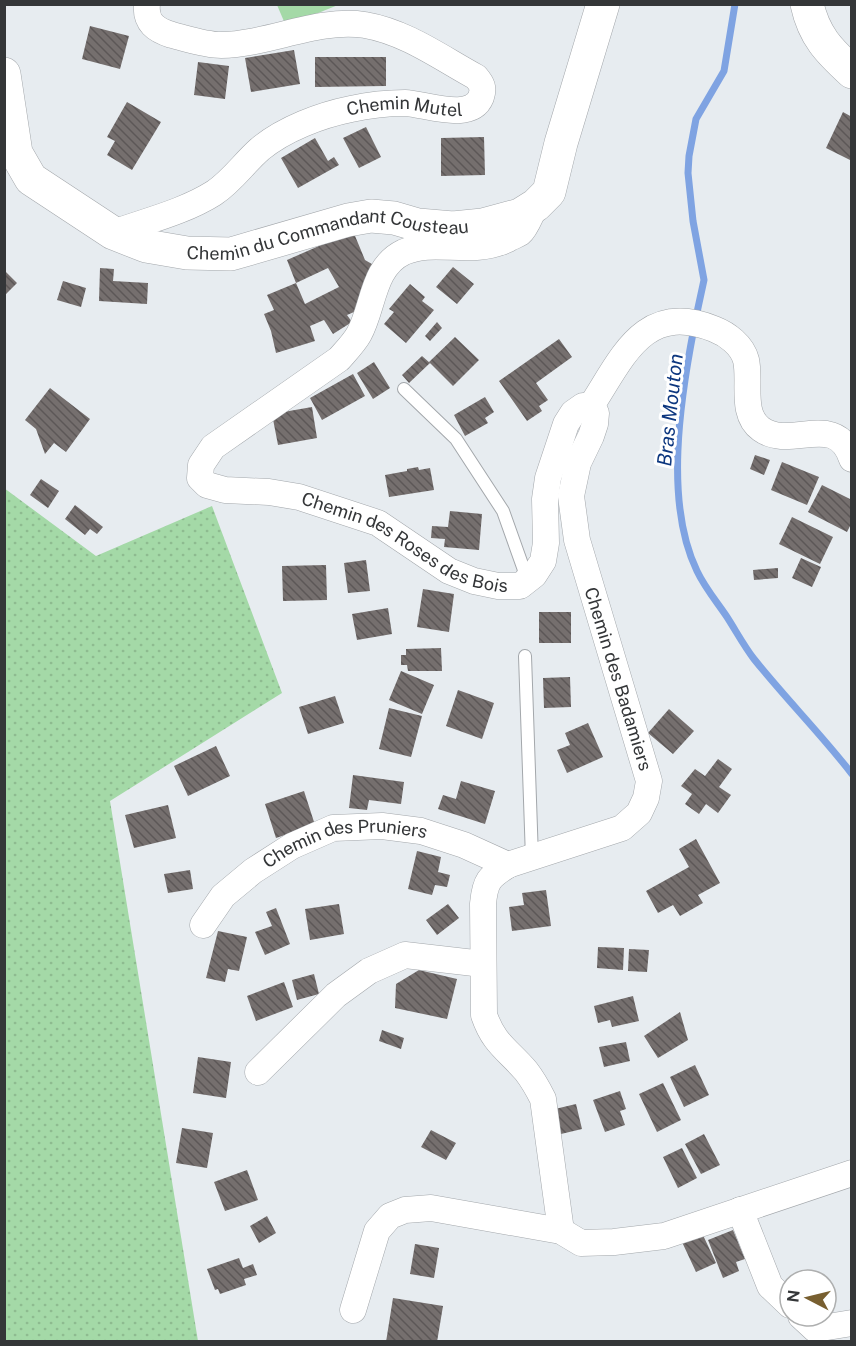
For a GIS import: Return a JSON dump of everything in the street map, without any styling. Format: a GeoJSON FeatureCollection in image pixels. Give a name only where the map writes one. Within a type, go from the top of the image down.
{"type":"FeatureCollection","features":[{"type":"Feature","properties":{"kind":"main road"},"geometry":{"type":"LineString","coordinates":[[536,205],[549,192],[561,143],[603,4]]}},
{"type":"Feature","properties":{"kind":"main road"},"geometry":{"type":"LineString","coordinates":[[807,4],[811,22],[826,48],[852,72]]}},
{"type":"Feature","properties":{"kind":"main road","name":"Chemin du Commandant Cousteau"},"geometry":{"type":"LineString","coordinates":[[4,74],[15,153],[31,179],[112,232],[146,246],[187,253],[231,254],[348,220],[371,216],[394,218],[418,225],[453,228],[483,225],[520,215],[536,205]]}},
{"type":"Feature","properties":{"kind":"street","name":"Chemin Mutel"},"geometry":{"type":"LineString","coordinates":[[112,232],[195,204],[217,191],[260,150],[275,139],[305,124],[340,111],[386,103],[408,103],[465,110],[478,103],[483,93],[482,84],[476,77],[391,30],[363,25],[337,24],[244,43],[219,45],[165,33],[151,25],[146,15],[147,4]]}},
{"type":"Feature","properties":{"kind":"street","name":"Chemin des Roses des Bois"},"geometry":{"type":"LineString","coordinates":[[536,205],[521,232],[498,243],[477,248],[427,247],[404,252],[388,264],[379,278],[359,333],[349,348],[339,359],[213,447],[201,465],[200,478],[207,484],[225,489],[299,497],[378,523],[449,571],[474,581],[498,586],[520,586],[534,576],[543,561],[546,543],[545,499],[548,478],[566,424],[573,413],[583,406],[591,406],[630,348],[645,332],[662,324],[683,320],[703,324],[722,332],[739,346],[746,359],[749,407],[753,421],[760,429],[769,434],[828,434],[838,437],[846,445],[852,459]]}},
{"type":"Feature","properties":{"kind":"street","name":"Chemin des Badamiers"},"geometry":{"type":"LineString","coordinates":[[561,1231],[543,1099],[525,1070],[498,1043],[489,1030],[484,1015],[483,904],[484,886],[493,874],[508,865],[622,828],[639,813],[646,798],[649,781],[577,540],[571,496],[578,463],[595,424],[596,413],[591,406]]}},
{"type":"Feature","properties":{"kind":"street","name":"Chemin des Pruniers"},"geometry":{"type":"LineString","coordinates":[[203,925],[223,896],[253,871],[292,846],[333,828],[382,826],[421,831],[464,845],[508,865]]}},
{"type":"Feature","properties":{"kind":"street"},"geometry":{"type":"LineString","coordinates":[[258,1072],[336,995],[369,971],[405,955],[483,964]]}},
{"type":"Feature","properties":{"kind":"street"},"geometry":{"type":"LineString","coordinates":[[353,1310],[377,1231],[390,1216],[405,1210],[430,1208],[561,1231],[581,1243],[614,1242],[664,1236],[852,1173]]}},
{"type":"Feature","properties":{"kind":"street"},"geometry":{"type":"LineString","coordinates":[[740,1210],[770,1286],[778,1294]]}},
{"type":"Feature","properties":{"kind":"street"},"geometry":{"type":"LineString","coordinates":[[805,1329],[852,1323]]}},
{"type":"Feature","properties":{"kind":"lane"},"geometry":{"type":"LineString","coordinates":[[405,390],[456,439],[504,511],[524,570],[520,586]]}},
{"type":"Feature","properties":{"kind":"lane"},"geometry":{"type":"LineString","coordinates":[[525,656],[532,858]]}},
{"type":"Feature","properties":{"kind":"green space"},"geometry":{"type":"Polygon","coordinates":[[[277,5],[338,5],[286,26],[277,5]]]}},
{"type":"Feature","properties":{"kind":"green space"},"geometry":{"type":"Polygon","coordinates":[[[4,488],[96,556],[212,506],[282,693],[110,801],[198,1341],[5,1341],[4,488]]]}},
{"type":"Feature","properties":{"kind":"building"},"geometry":{"type":"Polygon","coordinates":[[[90,26],[129,36],[120,69],[82,59],[90,26]]]}},
{"type":"Feature","properties":{"kind":"building"},"geometry":{"type":"Polygon","coordinates":[[[294,50],[300,84],[251,92],[245,58],[294,50]]]}},
{"type":"Feature","properties":{"kind":"building"},"geometry":{"type":"Polygon","coordinates":[[[315,57],[386,57],[386,86],[315,87],[315,57]]]}},
{"type":"Feature","properties":{"kind":"building"},"geometry":{"type":"Polygon","coordinates":[[[198,62],[229,66],[225,99],[194,95],[198,62]]]}},
{"type":"Feature","properties":{"kind":"building"},"geometry":{"type":"Polygon","coordinates":[[[127,102],[161,122],[132,170],[107,155],[115,141],[107,137],[127,102]]]}},
{"type":"Feature","properties":{"kind":"building"},"geometry":{"type":"Polygon","coordinates":[[[843,112],[852,117],[852,161],[826,148],[843,112]]]}},
{"type":"Feature","properties":{"kind":"building"},"geometry":{"type":"Polygon","coordinates":[[[366,127],[381,157],[359,168],[343,138],[366,127]]]}},
{"type":"Feature","properties":{"kind":"building"},"geometry":{"type":"Polygon","coordinates":[[[484,137],[485,175],[441,176],[441,138],[484,137]]]}},
{"type":"Feature","properties":{"kind":"building"},"geometry":{"type":"Polygon","coordinates":[[[315,138],[328,161],[334,157],[339,165],[298,188],[281,158],[315,138]]]}},
{"type":"Feature","properties":{"kind":"building"},"geometry":{"type":"Polygon","coordinates":[[[353,231],[365,260],[377,267],[354,312],[347,315],[352,322],[333,334],[324,320],[310,326],[315,341],[276,353],[264,314],[274,310],[267,295],[296,283],[287,260],[353,231]],[[328,268],[296,283],[305,304],[339,287],[328,268]]]}},
{"type":"Feature","properties":{"kind":"building"},"geometry":{"type":"Polygon","coordinates":[[[453,267],[474,284],[457,304],[436,287],[453,267]]]}},
{"type":"Feature","properties":{"kind":"building"},"geometry":{"type":"Polygon","coordinates":[[[100,268],[114,269],[113,281],[148,283],[147,304],[99,301],[100,268]]]}},
{"type":"Feature","properties":{"kind":"building"},"geometry":{"type":"Polygon","coordinates":[[[5,271],[17,283],[5,295],[5,271]]]}},
{"type":"Feature","properties":{"kind":"building"},"geometry":{"type":"Polygon","coordinates":[[[63,281],[86,288],[81,307],[57,300],[63,281]]]}},
{"type":"Feature","properties":{"kind":"building"},"geometry":{"type":"Polygon","coordinates":[[[410,284],[425,297],[422,301],[434,310],[406,343],[384,324],[394,312],[389,309],[410,284]]]}},
{"type":"Feature","properties":{"kind":"building"},"geometry":{"type":"Polygon","coordinates":[[[437,322],[442,328],[430,341],[425,336],[437,322]]]}},
{"type":"Feature","properties":{"kind":"building"},"geometry":{"type":"Polygon","coordinates":[[[455,337],[479,360],[453,386],[429,362],[455,337]]]}},
{"type":"Feature","properties":{"kind":"building"},"geometry":{"type":"Polygon","coordinates":[[[559,339],[572,357],[536,383],[548,400],[539,406],[542,411],[527,421],[499,381],[559,339]]]}},
{"type":"Feature","properties":{"kind":"building"},"geometry":{"type":"Polygon","coordinates":[[[422,356],[430,363],[409,383],[402,375],[422,356]]]}},
{"type":"Feature","properties":{"kind":"building"},"geometry":{"type":"Polygon","coordinates":[[[374,362],[390,388],[373,399],[357,373],[374,362]]]}},
{"type":"Feature","properties":{"kind":"building"},"geometry":{"type":"Polygon","coordinates":[[[353,374],[365,396],[322,420],[310,398],[353,374]]]}},
{"type":"Feature","properties":{"kind":"building"},"geometry":{"type":"Polygon","coordinates":[[[50,388],[90,419],[66,452],[54,443],[45,454],[36,429],[25,420],[50,388]]]}},
{"type":"Feature","properties":{"kind":"building"},"geometry":{"type":"Polygon","coordinates":[[[485,397],[494,412],[485,418],[488,423],[465,436],[454,415],[485,397]]]}},
{"type":"Feature","properties":{"kind":"building"},"geometry":{"type":"Polygon","coordinates":[[[312,407],[317,438],[278,445],[272,414],[312,407]]]}},
{"type":"Feature","properties":{"kind":"building"},"geometry":{"type":"Polygon","coordinates":[[[755,455],[770,460],[764,475],[750,469],[755,455]]]}},
{"type":"Feature","properties":{"kind":"building"},"geometry":{"type":"Polygon","coordinates":[[[782,462],[819,477],[807,505],[771,490],[782,462]]]}},
{"type":"Feature","properties":{"kind":"building"},"geometry":{"type":"Polygon","coordinates":[[[418,467],[419,470],[430,468],[434,490],[389,497],[385,475],[418,467]]]}},
{"type":"Feature","properties":{"kind":"building"},"geometry":{"type":"Polygon","coordinates":[[[41,479],[59,491],[48,508],[30,495],[41,479]]]}},
{"type":"Feature","properties":{"kind":"building"},"geometry":{"type":"Polygon","coordinates":[[[822,485],[852,500],[852,522],[847,532],[808,512],[822,485]]]}},
{"type":"Feature","properties":{"kind":"building"},"geometry":{"type":"Polygon","coordinates":[[[75,505],[103,527],[97,534],[90,529],[85,535],[65,519],[75,505]]]}},
{"type":"Feature","properties":{"kind":"building"},"geometry":{"type":"Polygon","coordinates":[[[450,511],[482,514],[479,550],[444,547],[445,539],[431,538],[432,526],[448,527],[450,511]]]}},
{"type":"Feature","properties":{"kind":"building"},"geometry":{"type":"Polygon","coordinates":[[[792,517],[833,537],[820,564],[779,544],[792,517]]]}},
{"type":"Feature","properties":{"kind":"building"},"geometry":{"type":"Polygon","coordinates":[[[801,558],[821,567],[812,587],[792,578],[801,558]]]}},
{"type":"Feature","properties":{"kind":"building"},"geometry":{"type":"Polygon","coordinates":[[[366,560],[370,591],[348,593],[344,563],[366,560]]]}},
{"type":"Feature","properties":{"kind":"building"},"geometry":{"type":"Polygon","coordinates":[[[326,565],[327,600],[283,601],[282,566],[326,565]]]}},
{"type":"Feature","properties":{"kind":"building"},"geometry":{"type":"Polygon","coordinates":[[[778,568],[778,578],[754,580],[753,570],[778,568]]]}},
{"type":"Feature","properties":{"kind":"building"},"geometry":{"type":"Polygon","coordinates":[[[423,589],[454,594],[449,632],[417,627],[423,589]]]}},
{"type":"Feature","properties":{"kind":"building"},"geometry":{"type":"Polygon","coordinates":[[[388,608],[392,634],[357,640],[352,614],[388,608]]]}},
{"type":"Feature","properties":{"kind":"building"},"geometry":{"type":"Polygon","coordinates":[[[539,612],[571,612],[571,643],[539,643],[539,612]]]}},
{"type":"Feature","properties":{"kind":"building"},"geometry":{"type":"Polygon","coordinates":[[[441,648],[442,671],[408,671],[407,665],[401,665],[401,655],[406,655],[406,649],[441,648]]]}},
{"type":"Feature","properties":{"kind":"building"},"geometry":{"type":"Polygon","coordinates":[[[401,671],[434,685],[422,714],[389,700],[401,671]]]}},
{"type":"Feature","properties":{"kind":"building"},"geometry":{"type":"Polygon","coordinates":[[[570,677],[571,707],[544,708],[543,678],[570,677]]]}},
{"type":"Feature","properties":{"kind":"building"},"geometry":{"type":"Polygon","coordinates":[[[458,690],[494,703],[482,739],[446,726],[458,690]]]}},
{"type":"Feature","properties":{"kind":"building"},"geometry":{"type":"Polygon","coordinates":[[[335,696],[344,723],[308,734],[299,707],[335,696]]]}},
{"type":"Feature","properties":{"kind":"building"},"geometry":{"type":"Polygon","coordinates":[[[389,708],[422,716],[411,757],[379,749],[389,708]]]}},
{"type":"Feature","properties":{"kind":"building"},"geometry":{"type":"Polygon","coordinates":[[[669,709],[694,731],[673,754],[648,733],[669,709]]]}},
{"type":"Feature","properties":{"kind":"building"},"geometry":{"type":"Polygon","coordinates":[[[588,723],[603,757],[567,773],[557,750],[570,745],[565,733],[588,723]]]}},
{"type":"Feature","properties":{"kind":"building"},"geometry":{"type":"Polygon","coordinates":[[[216,746],[230,776],[188,796],[174,766],[216,746]]]}},
{"type":"Feature","properties":{"kind":"building"},"geometry":{"type":"Polygon","coordinates":[[[718,759],[732,769],[719,787],[731,795],[718,813],[706,804],[699,814],[685,804],[692,794],[681,786],[695,769],[705,776],[718,759]]]}},
{"type":"Feature","properties":{"kind":"building"},"geometry":{"type":"Polygon","coordinates":[[[353,775],[404,782],[401,804],[369,800],[367,810],[349,808],[353,775]]]}},
{"type":"Feature","properties":{"kind":"building"},"geometry":{"type":"Polygon","coordinates":[[[461,781],[495,791],[485,824],[438,809],[443,795],[456,799],[461,781]]]}},
{"type":"Feature","properties":{"kind":"building"},"geometry":{"type":"Polygon","coordinates":[[[304,791],[315,825],[276,838],[265,804],[304,791]]]}},
{"type":"Feature","properties":{"kind":"building"},"geometry":{"type":"Polygon","coordinates":[[[168,805],[176,838],[134,848],[125,815],[168,805]]]}},
{"type":"Feature","properties":{"kind":"building"},"geometry":{"type":"Polygon","coordinates":[[[696,839],[720,883],[698,895],[703,903],[680,916],[673,905],[658,913],[646,891],[689,867],[679,849],[696,839]]]}},
{"type":"Feature","properties":{"kind":"building"},"geometry":{"type":"Polygon","coordinates":[[[417,851],[441,857],[438,872],[450,875],[447,887],[435,885],[432,895],[408,889],[417,851]]]}},
{"type":"Feature","properties":{"kind":"building"},"geometry":{"type":"Polygon","coordinates":[[[190,870],[193,889],[168,893],[164,874],[190,870]]]}},
{"type":"Feature","properties":{"kind":"building"},"geometry":{"type":"Polygon","coordinates":[[[546,890],[551,926],[512,931],[509,907],[524,905],[522,893],[546,890]]]}},
{"type":"Feature","properties":{"kind":"building"},"geometry":{"type":"Polygon","coordinates":[[[339,904],[344,934],[310,940],[305,909],[339,904]]]}},
{"type":"Feature","properties":{"kind":"building"},"geometry":{"type":"Polygon","coordinates":[[[448,904],[459,918],[437,935],[426,920],[448,904]]]}},
{"type":"Feature","properties":{"kind":"building"},"geometry":{"type":"Polygon","coordinates":[[[276,908],[290,944],[265,955],[255,932],[272,926],[266,912],[276,908]]]}},
{"type":"Feature","properties":{"kind":"building"},"geometry":{"type":"Polygon","coordinates":[[[218,931],[247,937],[239,971],[228,969],[225,982],[206,978],[218,931]]]}},
{"type":"Feature","properties":{"kind":"building"},"geometry":{"type":"Polygon","coordinates":[[[598,947],[624,948],[623,970],[597,968],[598,947]]]}},
{"type":"Feature","properties":{"kind":"building"},"geometry":{"type":"Polygon","coordinates":[[[629,949],[649,950],[647,972],[628,971],[629,949]]]}},
{"type":"Feature","properties":{"kind":"building"},"geometry":{"type":"Polygon","coordinates":[[[419,970],[457,979],[447,1019],[395,1008],[396,984],[419,970]]]}},
{"type":"Feature","properties":{"kind":"building"},"geometry":{"type":"Polygon","coordinates":[[[314,974],[319,994],[297,1000],[292,980],[314,974]]]}},
{"type":"Feature","properties":{"kind":"building"},"geometry":{"type":"Polygon","coordinates":[[[284,982],[293,1007],[256,1021],[247,996],[284,982]]]}},
{"type":"Feature","properties":{"kind":"building"},"geometry":{"type":"Polygon","coordinates":[[[633,996],[639,1021],[612,1027],[610,1020],[598,1023],[594,1006],[633,996]]]}},
{"type":"Feature","properties":{"kind":"building"},"geometry":{"type":"Polygon","coordinates":[[[680,1012],[688,1040],[658,1058],[644,1036],[680,1012]]]}},
{"type":"Feature","properties":{"kind":"building"},"geometry":{"type":"Polygon","coordinates":[[[382,1030],[404,1038],[401,1049],[379,1041],[382,1030]]]}},
{"type":"Feature","properties":{"kind":"building"},"geometry":{"type":"Polygon","coordinates":[[[626,1042],[630,1061],[604,1067],[599,1047],[626,1042]]]}},
{"type":"Feature","properties":{"kind":"building"},"geometry":{"type":"Polygon","coordinates":[[[198,1057],[231,1062],[226,1098],[193,1093],[198,1057]]]}},
{"type":"Feature","properties":{"kind":"building"},"geometry":{"type":"Polygon","coordinates":[[[695,1065],[709,1095],[684,1107],[670,1077],[695,1065]]]}},
{"type":"Feature","properties":{"kind":"building"},"geometry":{"type":"Polygon","coordinates":[[[663,1083],[681,1120],[657,1132],[639,1094],[663,1083]]]}},
{"type":"Feature","properties":{"kind":"building"},"geometry":{"type":"Polygon","coordinates":[[[620,1091],[626,1109],[620,1111],[625,1125],[605,1132],[593,1100],[620,1091]]]}},
{"type":"Feature","properties":{"kind":"building"},"geometry":{"type":"Polygon","coordinates":[[[576,1104],[582,1129],[561,1134],[555,1109],[576,1104]]]}},
{"type":"Feature","properties":{"kind":"building"},"geometry":{"type":"Polygon","coordinates":[[[182,1128],[213,1133],[207,1168],[176,1163],[182,1128]]]}},
{"type":"Feature","properties":{"kind":"building"},"geometry":{"type":"Polygon","coordinates":[[[431,1130],[456,1143],[446,1160],[421,1147],[431,1130]]]}},
{"type":"Feature","properties":{"kind":"building"},"geometry":{"type":"Polygon","coordinates":[[[704,1134],[720,1165],[701,1174],[685,1144],[704,1134]]]}},
{"type":"Feature","properties":{"kind":"building"},"geometry":{"type":"Polygon","coordinates":[[[682,1148],[697,1178],[678,1188],[663,1157],[682,1148]]]}},
{"type":"Feature","properties":{"kind":"building"},"geometry":{"type":"Polygon","coordinates":[[[247,1170],[258,1200],[225,1211],[214,1182],[247,1170]]]}},
{"type":"Feature","properties":{"kind":"building"},"geometry":{"type":"Polygon","coordinates":[[[267,1216],[276,1233],[259,1243],[250,1226],[267,1216]]]}},
{"type":"Feature","properties":{"kind":"building"},"geometry":{"type":"Polygon","coordinates":[[[733,1230],[745,1259],[736,1262],[739,1271],[723,1278],[708,1240],[733,1230]]]}},
{"type":"Feature","properties":{"kind":"building"},"geometry":{"type":"Polygon","coordinates":[[[702,1233],[716,1263],[696,1272],[682,1242],[702,1233]]]}},
{"type":"Feature","properties":{"kind":"building"},"geometry":{"type":"Polygon","coordinates":[[[415,1244],[439,1248],[434,1278],[410,1274],[415,1244]]]}},
{"type":"Feature","properties":{"kind":"building"},"geometry":{"type":"Polygon","coordinates":[[[239,1258],[243,1268],[253,1264],[257,1275],[244,1279],[246,1285],[220,1294],[218,1289],[215,1290],[207,1269],[239,1258]]]}},
{"type":"Feature","properties":{"kind":"building"},"geometry":{"type":"Polygon","coordinates":[[[393,1298],[443,1306],[437,1342],[386,1342],[393,1298]]]}},
{"type":"Feature","properties":{"kind":"waterway","name":"Bras Mouton"},"geometry":{"type":"LineString","coordinates":[[696,317],[704,280],[693,221],[688,173],[689,156],[696,119],[724,71],[735,4]]}},
{"type":"Feature","properties":{"kind":"waterway","name":"Bras Mouton"},"geometry":{"type":"LineString","coordinates":[[694,328],[684,387],[678,451],[678,483],[687,544],[700,577],[750,654],[852,774]]}}]}
